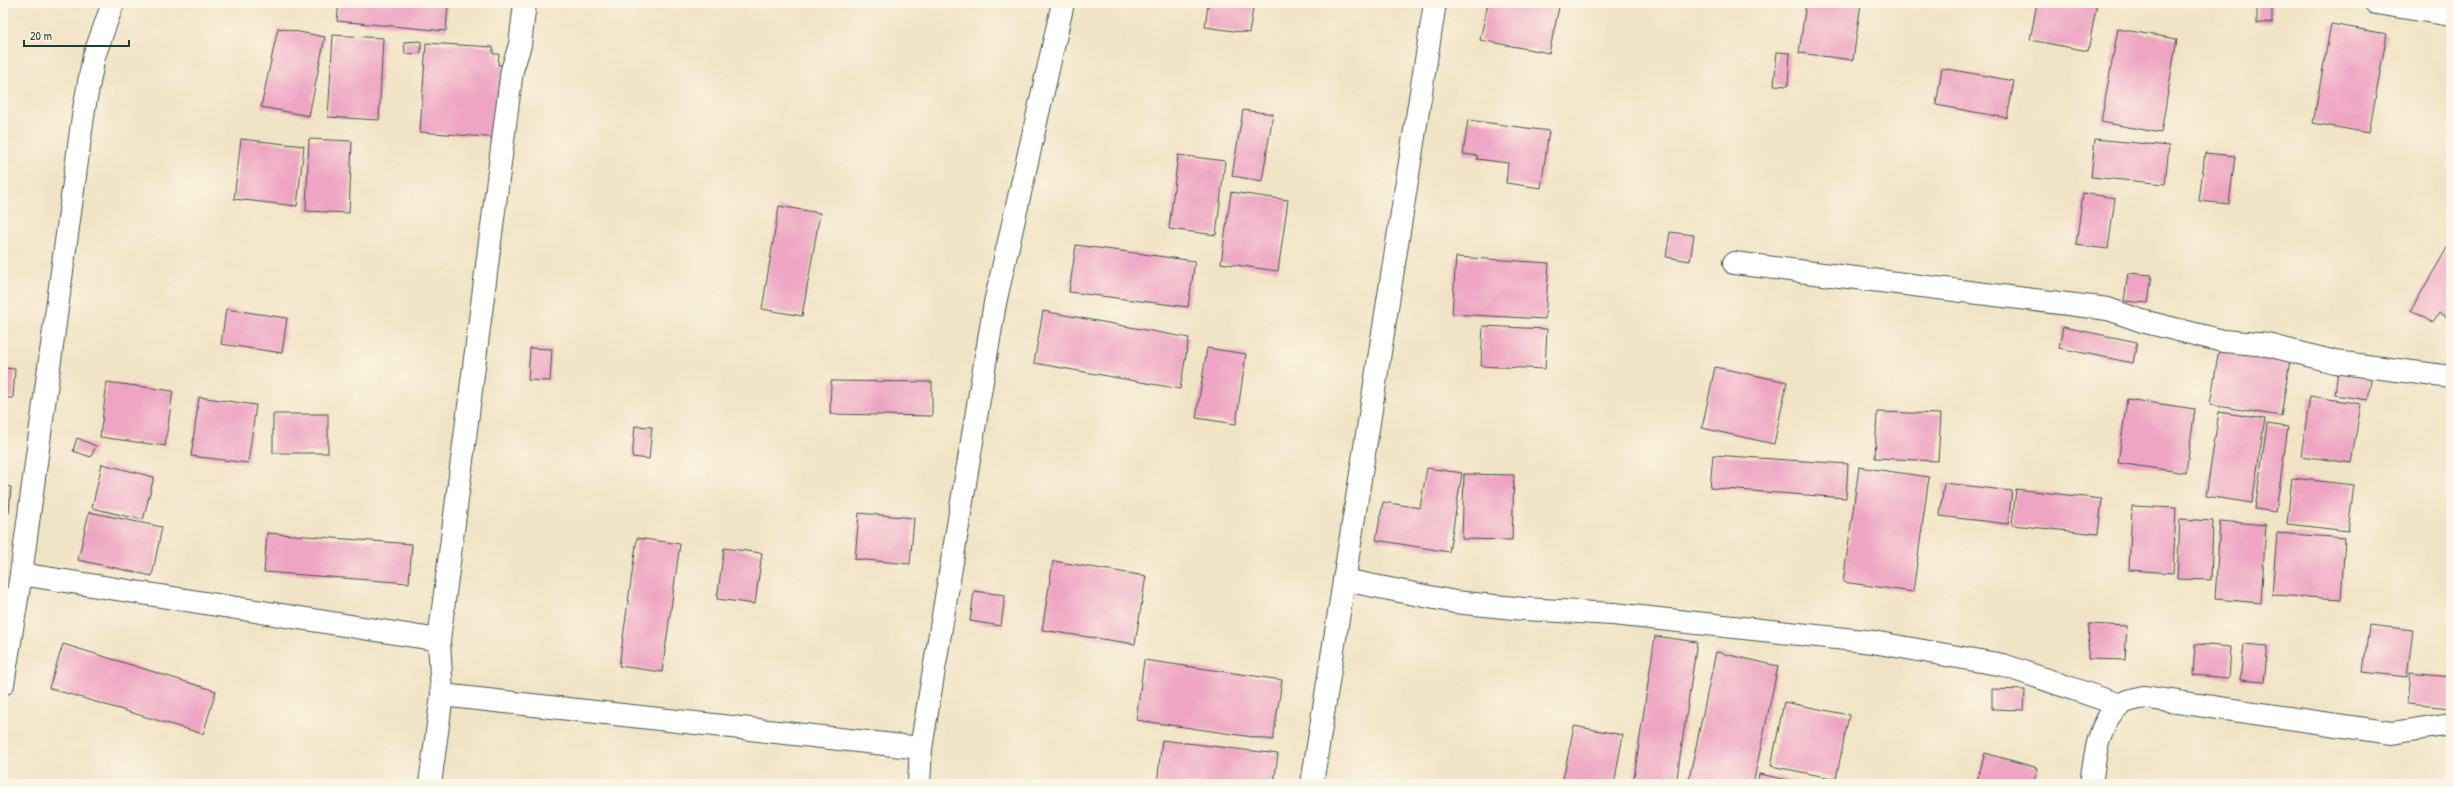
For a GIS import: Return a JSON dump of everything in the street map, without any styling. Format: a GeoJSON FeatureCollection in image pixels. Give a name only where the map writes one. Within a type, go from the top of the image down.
{"type":"FeatureCollection","features":[{"type":"Feature","properties":{"kind":"street"},"geometry":{"type":"LineString","coordinates":[[3,684],[21,574],[84,108],[94,56],[113,3]]}},
{"type":"Feature","properties":{"kind":"street"},"geometry":{"type":"LineString","coordinates":[[430,784],[442,695],[439,640],[512,70],[520,45],[525,3]]}},
{"type":"Feature","properties":{"kind":"street"},"geometry":{"type":"LineString","coordinates":[[919,784],[921,748],[995,303],[1063,3]]}},
{"type":"Feature","properties":{"kind":"street"},"geometry":{"type":"LineString","coordinates":[[1312,784],[1435,3]]}},
{"type":"Feature","properties":{"kind":"street"},"geometry":{"type":"LineString","coordinates":[[2376,3],[2451,15]]}},
{"type":"Feature","properties":{"kind":"street"},"geometry":{"type":"LineString","coordinates":[[1734,263],[2108,309],[2142,321],[2223,341],[2268,345],[2335,362],[2451,377]]}},
{"type":"Feature","properties":{"kind":"street"},"geometry":{"type":"LineString","coordinates":[[21,574],[439,640]]}},
{"type":"Feature","properties":{"kind":"street"},"geometry":{"type":"LineString","coordinates":[[1344,580],[1455,602],[1524,609],[1613,614],[1873,642],[2003,665],[2120,705]]}},
{"type":"Feature","properties":{"kind":"street"},"geometry":{"type":"LineString","coordinates":[[442,695],[921,748]]}},
{"type":"Feature","properties":{"kind":"street"},"geometry":{"type":"LineString","coordinates":[[2091,784],[2096,751],[2105,724],[2120,705],[2143,697],[2392,733],[2451,724]]}},
{"type":"Feature","properties":{"kind":"building"},"geometry":{"type":"Polygon","coordinates":[[[339,3],[448,3],[446,31],[337,21],[339,3]]]}},
{"type":"Feature","properties":{"kind":"building"},"geometry":{"type":"Polygon","coordinates":[[[1201,3],[1254,3],[1249,33],[1205,27],[1208,5],[1201,3]]]}},
{"type":"Feature","properties":{"kind":"building"},"geometry":{"type":"Polygon","coordinates":[[[1488,3],[1560,3],[1549,53],[1480,40],[1488,3]]]}},
{"type":"Feature","properties":{"kind":"building"},"geometry":{"type":"Polygon","coordinates":[[[1806,3],[1861,3],[1853,60],[1799,53],[1806,3]]]}},
{"type":"Feature","properties":{"kind":"building"},"geometry":{"type":"Polygon","coordinates":[[[2037,3],[2097,3],[2088,51],[2030,40],[2037,3]]]}},
{"type":"Feature","properties":{"kind":"building"},"geometry":{"type":"Polygon","coordinates":[[[2257,3],[2272,3],[2272,23],[2257,23],[2257,3]]]}},
{"type":"Feature","properties":{"kind":"building"},"geometry":{"type":"Polygon","coordinates":[[[2331,24],[2387,34],[2369,133],[2313,123],[2331,24]]]}},
{"type":"Feature","properties":{"kind":"building"},"geometry":{"type":"Polygon","coordinates":[[[278,28],[325,37],[309,116],[261,107],[278,28]]]}},
{"type":"Feature","properties":{"kind":"building"},"geometry":{"type":"Polygon","coordinates":[[[2118,29],[2177,39],[2161,133],[2101,122],[2118,29]]]}},
{"type":"Feature","properties":{"kind":"building"},"geometry":{"type":"Polygon","coordinates":[[[333,35],[383,38],[379,120],[328,117],[333,35]]]}},
{"type":"Feature","properties":{"kind":"building"},"geometry":{"type":"Polygon","coordinates":[[[421,41],[421,53],[405,54],[404,42],[421,41]]]}},
{"type":"Feature","properties":{"kind":"building"},"geometry":{"type":"Polygon","coordinates":[[[426,43],[493,47],[493,54],[499,54],[498,65],[504,65],[499,138],[420,132],[426,43]]]}},
{"type":"Feature","properties":{"kind":"building"},"geometry":{"type":"Polygon","coordinates":[[[1777,52],[1790,53],[1788,86],[1774,85],[1777,52]]]}},
{"type":"Feature","properties":{"kind":"building"},"geometry":{"type":"Polygon","coordinates":[[[1942,68],[2014,81],[2007,118],[1936,105],[1942,68]]]}},
{"type":"Feature","properties":{"kind":"building"},"geometry":{"type":"Polygon","coordinates":[[[1243,110],[1273,114],[1262,181],[1232,176],[1243,110]]]}},
{"type":"Feature","properties":{"kind":"building"},"geometry":{"type":"Polygon","coordinates":[[[1468,120],[1549,131],[1541,188],[1506,183],[1508,163],[1477,159],[1478,156],[1463,154],[1468,120]]]}},
{"type":"Feature","properties":{"kind":"building"},"geometry":{"type":"Polygon","coordinates":[[[241,139],[304,146],[297,206],[234,199],[241,139]]]}},
{"type":"Feature","properties":{"kind":"building"},"geometry":{"type":"Polygon","coordinates":[[[309,139],[352,141],[349,213],[306,211],[309,139]]]}},
{"type":"Feature","properties":{"kind":"building"},"geometry":{"type":"Polygon","coordinates":[[[2095,139],[2169,146],[2165,184],[2091,177],[2095,139]]]}},
{"type":"Feature","properties":{"kind":"building"},"geometry":{"type":"Polygon","coordinates":[[[2205,153],[2235,156],[2229,204],[2199,201],[2205,153]]]}},
{"type":"Feature","properties":{"kind":"building"},"geometry":{"type":"Polygon","coordinates":[[[1178,155],[1225,161],[1216,235],[1169,229],[1178,155]]]}},
{"type":"Feature","properties":{"kind":"building"},"geometry":{"type":"Polygon","coordinates":[[[1231,192],[1288,200],[1278,271],[1221,263],[1231,192]]]}},
{"type":"Feature","properties":{"kind":"building"},"geometry":{"type":"Polygon","coordinates":[[[2083,193],[2115,198],[2108,249],[2076,245],[2083,193]]]}},
{"type":"Feature","properties":{"kind":"building"},"geometry":{"type":"Polygon","coordinates":[[[779,206],[820,213],[802,316],[762,309],[779,206]]]}},
{"type":"Feature","properties":{"kind":"building"},"geometry":{"type":"Polygon","coordinates":[[[1670,232],[1694,235],[1690,261],[1666,257],[1670,232]]]}},
{"type":"Feature","properties":{"kind":"building"},"geometry":{"type":"Polygon","coordinates":[[[2451,241],[2451,320],[2439,313],[2433,323],[2411,310],[2451,241]]]}},
{"type":"Feature","properties":{"kind":"building"},"geometry":{"type":"Polygon","coordinates":[[[1076,245],[1195,261],[1188,307],[1069,292],[1076,245]]]}},
{"type":"Feature","properties":{"kind":"building"},"geometry":{"type":"Polygon","coordinates":[[[1456,257],[1549,263],[1545,319],[1452,314],[1456,257]]]}},
{"type":"Feature","properties":{"kind":"building"},"geometry":{"type":"Polygon","coordinates":[[[2128,273],[2152,275],[2148,303],[2124,301],[2128,273]]]}},
{"type":"Feature","properties":{"kind":"building"},"geometry":{"type":"Polygon","coordinates":[[[226,309],[287,318],[282,353],[221,344],[226,309]]]}},
{"type":"Feature","properties":{"kind":"building"},"geometry":{"type":"Polygon","coordinates":[[[1043,311],[1189,338],[1180,389],[1034,363],[1043,311]]]}},
{"type":"Feature","properties":{"kind":"building"},"geometry":{"type":"Polygon","coordinates":[[[1483,326],[1547,329],[1545,369],[1481,366],[1483,326]]]}},
{"type":"Feature","properties":{"kind":"building"},"geometry":{"type":"Polygon","coordinates":[[[2063,327],[2137,342],[2133,363],[2059,348],[2063,327]]]}},
{"type":"Feature","properties":{"kind":"building"},"geometry":{"type":"Polygon","coordinates":[[[530,348],[552,349],[550,381],[528,380],[530,348]]]}},
{"type":"Feature","properties":{"kind":"building"},"geometry":{"type":"Polygon","coordinates":[[[1207,348],[1246,354],[1236,424],[1196,418],[1207,348]]]}},
{"type":"Feature","properties":{"kind":"building"},"geometry":{"type":"Polygon","coordinates":[[[2219,349],[2290,360],[2281,416],[2210,405],[2219,349]]]}},
{"type":"Feature","properties":{"kind":"building"},"geometry":{"type":"Polygon","coordinates":[[[1715,367],[1787,382],[1774,444],[1702,428],[1715,367]]]}},
{"type":"Feature","properties":{"kind":"building"},"geometry":{"type":"Polygon","coordinates":[[[3,368],[15,369],[13,398],[3,398],[3,368]]]}},
{"type":"Feature","properties":{"kind":"building"},"geometry":{"type":"Polygon","coordinates":[[[2338,370],[2372,375],[2368,400],[2335,395],[2338,370]]]}},
{"type":"Feature","properties":{"kind":"building"},"geometry":{"type":"Polygon","coordinates":[[[831,381],[932,382],[932,416],[830,414],[831,381]]]}},
{"type":"Feature","properties":{"kind":"building"},"geometry":{"type":"Polygon","coordinates":[[[107,382],[173,391],[165,446],[100,437],[107,382]]]}},
{"type":"Feature","properties":{"kind":"building"},"geometry":{"type":"Polygon","coordinates":[[[2310,396],[2361,404],[2351,463],[2301,456],[2310,396]]]}},
{"type":"Feature","properties":{"kind":"building"},"geometry":{"type":"Polygon","coordinates":[[[199,397],[256,405],[248,463],[191,456],[199,397]]]}},
{"type":"Feature","properties":{"kind":"building"},"geometry":{"type":"Polygon","coordinates":[[[2127,399],[2195,409],[2186,473],[2118,463],[2127,399]]]}},
{"type":"Feature","properties":{"kind":"building"},"geometry":{"type":"Polygon","coordinates":[[[1877,412],[1941,414],[1938,461],[1875,458],[1877,412]]]}},
{"type":"Feature","properties":{"kind":"building"},"geometry":{"type":"Polygon","coordinates":[[[2219,412],[2265,419],[2252,503],[2206,496],[2219,412]]]}},
{"type":"Feature","properties":{"kind":"building"},"geometry":{"type":"Polygon","coordinates":[[[273,414],[328,414],[328,453],[273,453],[273,414]]]}},
{"type":"Feature","properties":{"kind":"building"},"geometry":{"type":"Polygon","coordinates":[[[2267,424],[2288,427],[2276,512],[2255,509],[2267,424]]]}},
{"type":"Feature","properties":{"kind":"building"},"geometry":{"type":"Polygon","coordinates":[[[635,426],[652,427],[649,459],[632,457],[635,426]]]}},
{"type":"Feature","properties":{"kind":"building"},"geometry":{"type":"Polygon","coordinates":[[[77,438],[96,446],[91,457],[73,451],[77,438]]]}},
{"type":"Feature","properties":{"kind":"building"},"geometry":{"type":"Polygon","coordinates":[[[1713,455],[1848,464],[1846,498],[1710,488],[1713,455]]]}},
{"type":"Feature","properties":{"kind":"building"},"geometry":{"type":"Polygon","coordinates":[[[102,464],[154,477],[143,520],[92,508],[102,464]]]}},
{"type":"Feature","properties":{"kind":"building"},"geometry":{"type":"Polygon","coordinates":[[[1859,467],[1929,477],[1913,592],[1843,582],[1859,467]]]}},
{"type":"Feature","properties":{"kind":"building"},"geometry":{"type":"Polygon","coordinates":[[[1427,468],[1462,473],[1449,552],[1376,540],[1383,502],[1420,508],[1427,468]]]}},
{"type":"Feature","properties":{"kind":"building"},"geometry":{"type":"Polygon","coordinates":[[[1464,474],[1514,475],[1512,540],[1462,539],[1464,474]]]}},
{"type":"Feature","properties":{"kind":"building"},"geometry":{"type":"Polygon","coordinates":[[[2292,478],[2354,485],[2348,531],[2287,524],[2292,478]]]}},
{"type":"Feature","properties":{"kind":"building"},"geometry":{"type":"Polygon","coordinates":[[[1944,483],[2012,491],[2008,524],[1940,516],[1944,483]]]}},
{"type":"Feature","properties":{"kind":"building"},"geometry":{"type":"Polygon","coordinates":[[[3,486],[11,487],[9,513],[3,512],[3,486]]]}},
{"type":"Feature","properties":{"kind":"building"},"geometry":{"type":"Polygon","coordinates":[[[2016,489],[2102,499],[2098,534],[2012,525],[2016,489]]]}},
{"type":"Feature","properties":{"kind":"building"},"geometry":{"type":"Polygon","coordinates":[[[2132,506],[2176,508],[2173,573],[2129,570],[2132,506]]]}},
{"type":"Feature","properties":{"kind":"building"},"geometry":{"type":"Polygon","coordinates":[[[89,512],[162,527],[152,576],[78,560],[89,512]]]}},
{"type":"Feature","properties":{"kind":"building"},"geometry":{"type":"Polygon","coordinates":[[[859,513],[914,518],[910,564],[855,559],[859,513]]]}},
{"type":"Feature","properties":{"kind":"building"},"geometry":{"type":"Polygon","coordinates":[[[2180,519],[2213,521],[2211,580],[2177,579],[2180,519]]]}},
{"type":"Feature","properties":{"kind":"building"},"geometry":{"type":"Polygon","coordinates":[[[2220,521],[2266,525],[2261,603],[2215,599],[2220,521]]]}},
{"type":"Feature","properties":{"kind":"building"},"geometry":{"type":"Polygon","coordinates":[[[267,533],[412,544],[409,583],[264,572],[267,533]]]}},
{"type":"Feature","properties":{"kind":"building"},"geometry":{"type":"Polygon","coordinates":[[[2277,533],[2345,538],[2341,599],[2272,595],[2277,533]]]}},
{"type":"Feature","properties":{"kind":"building"},"geometry":{"type":"Polygon","coordinates":[[[637,538],[680,544],[662,672],[619,666],[637,538]]]}},
{"type":"Feature","properties":{"kind":"building"},"geometry":{"type":"Polygon","coordinates":[[[724,548],[762,553],[755,604],[717,599],[724,548]]]}},
{"type":"Feature","properties":{"kind":"building"},"geometry":{"type":"Polygon","coordinates":[[[1053,561],[1146,576],[1135,644],[1042,630],[1053,561]]]}},
{"type":"Feature","properties":{"kind":"building"},"geometry":{"type":"Polygon","coordinates":[[[974,591],[1005,595],[1001,626],[970,621],[974,591]]]}},
{"type":"Feature","properties":{"kind":"building"},"geometry":{"type":"Polygon","coordinates":[[[2089,624],[2127,626],[2125,660],[2088,659],[2089,624]]]}},
{"type":"Feature","properties":{"kind":"building"},"geometry":{"type":"Polygon","coordinates":[[[2369,625],[2413,630],[2407,677],[2363,672],[2369,625]]]}},
{"type":"Feature","properties":{"kind":"building"},"geometry":{"type":"Polygon","coordinates":[[[1655,636],[1697,642],[1676,784],[1633,784],[1655,636]]]}},
{"type":"Feature","properties":{"kind":"building"},"geometry":{"type":"Polygon","coordinates":[[[63,644],[216,691],[203,734],[49,688],[63,644]]]}},
{"type":"Feature","properties":{"kind":"building"},"geometry":{"type":"Polygon","coordinates":[[[2195,644],[2231,647],[2229,678],[2193,675],[2195,644]]]}},
{"type":"Feature","properties":{"kind":"building"},"geometry":{"type":"Polygon","coordinates":[[[2244,644],[2268,646],[2264,682],[2240,680],[2244,644]]]}},
{"type":"Feature","properties":{"kind":"building"},"geometry":{"type":"Polygon","coordinates":[[[1716,652],[1778,666],[1753,784],[1688,784],[1716,652]]]}},
{"type":"Feature","properties":{"kind":"building"},"geometry":{"type":"Polygon","coordinates":[[[1144,660],[1282,680],[1273,740],[1136,720],[1144,660]]]}},
{"type":"Feature","properties":{"kind":"building"},"geometry":{"type":"Polygon","coordinates":[[[2410,673],[2451,677],[2451,708],[2407,704],[2410,673]]]}},
{"type":"Feature","properties":{"kind":"building"},"geometry":{"type":"Polygon","coordinates":[[[1992,689],[2025,690],[2024,710],[1992,709],[1992,689]]]}},
{"type":"Feature","properties":{"kind":"building"},"geometry":{"type":"Polygon","coordinates":[[[1784,702],[1849,715],[1836,779],[1771,766],[1784,702]]]}},
{"type":"Feature","properties":{"kind":"building"},"geometry":{"type":"Polygon","coordinates":[[[1574,726],[1623,735],[1614,784],[1562,784],[1574,726]]]}},
{"type":"Feature","properties":{"kind":"building"},"geometry":{"type":"Polygon","coordinates":[[[1162,740],[1278,754],[1274,784],[1157,784],[1162,740]]]}},
{"type":"Feature","properties":{"kind":"building"},"geometry":{"type":"Polygon","coordinates":[[[1985,753],[2038,768],[2033,784],[1976,784],[1985,753]]]}},
{"type":"Feature","properties":{"kind":"building"},"geometry":{"type":"Polygon","coordinates":[[[1759,774],[1803,783],[1803,784],[1757,784],[1759,774]]]}}]}
